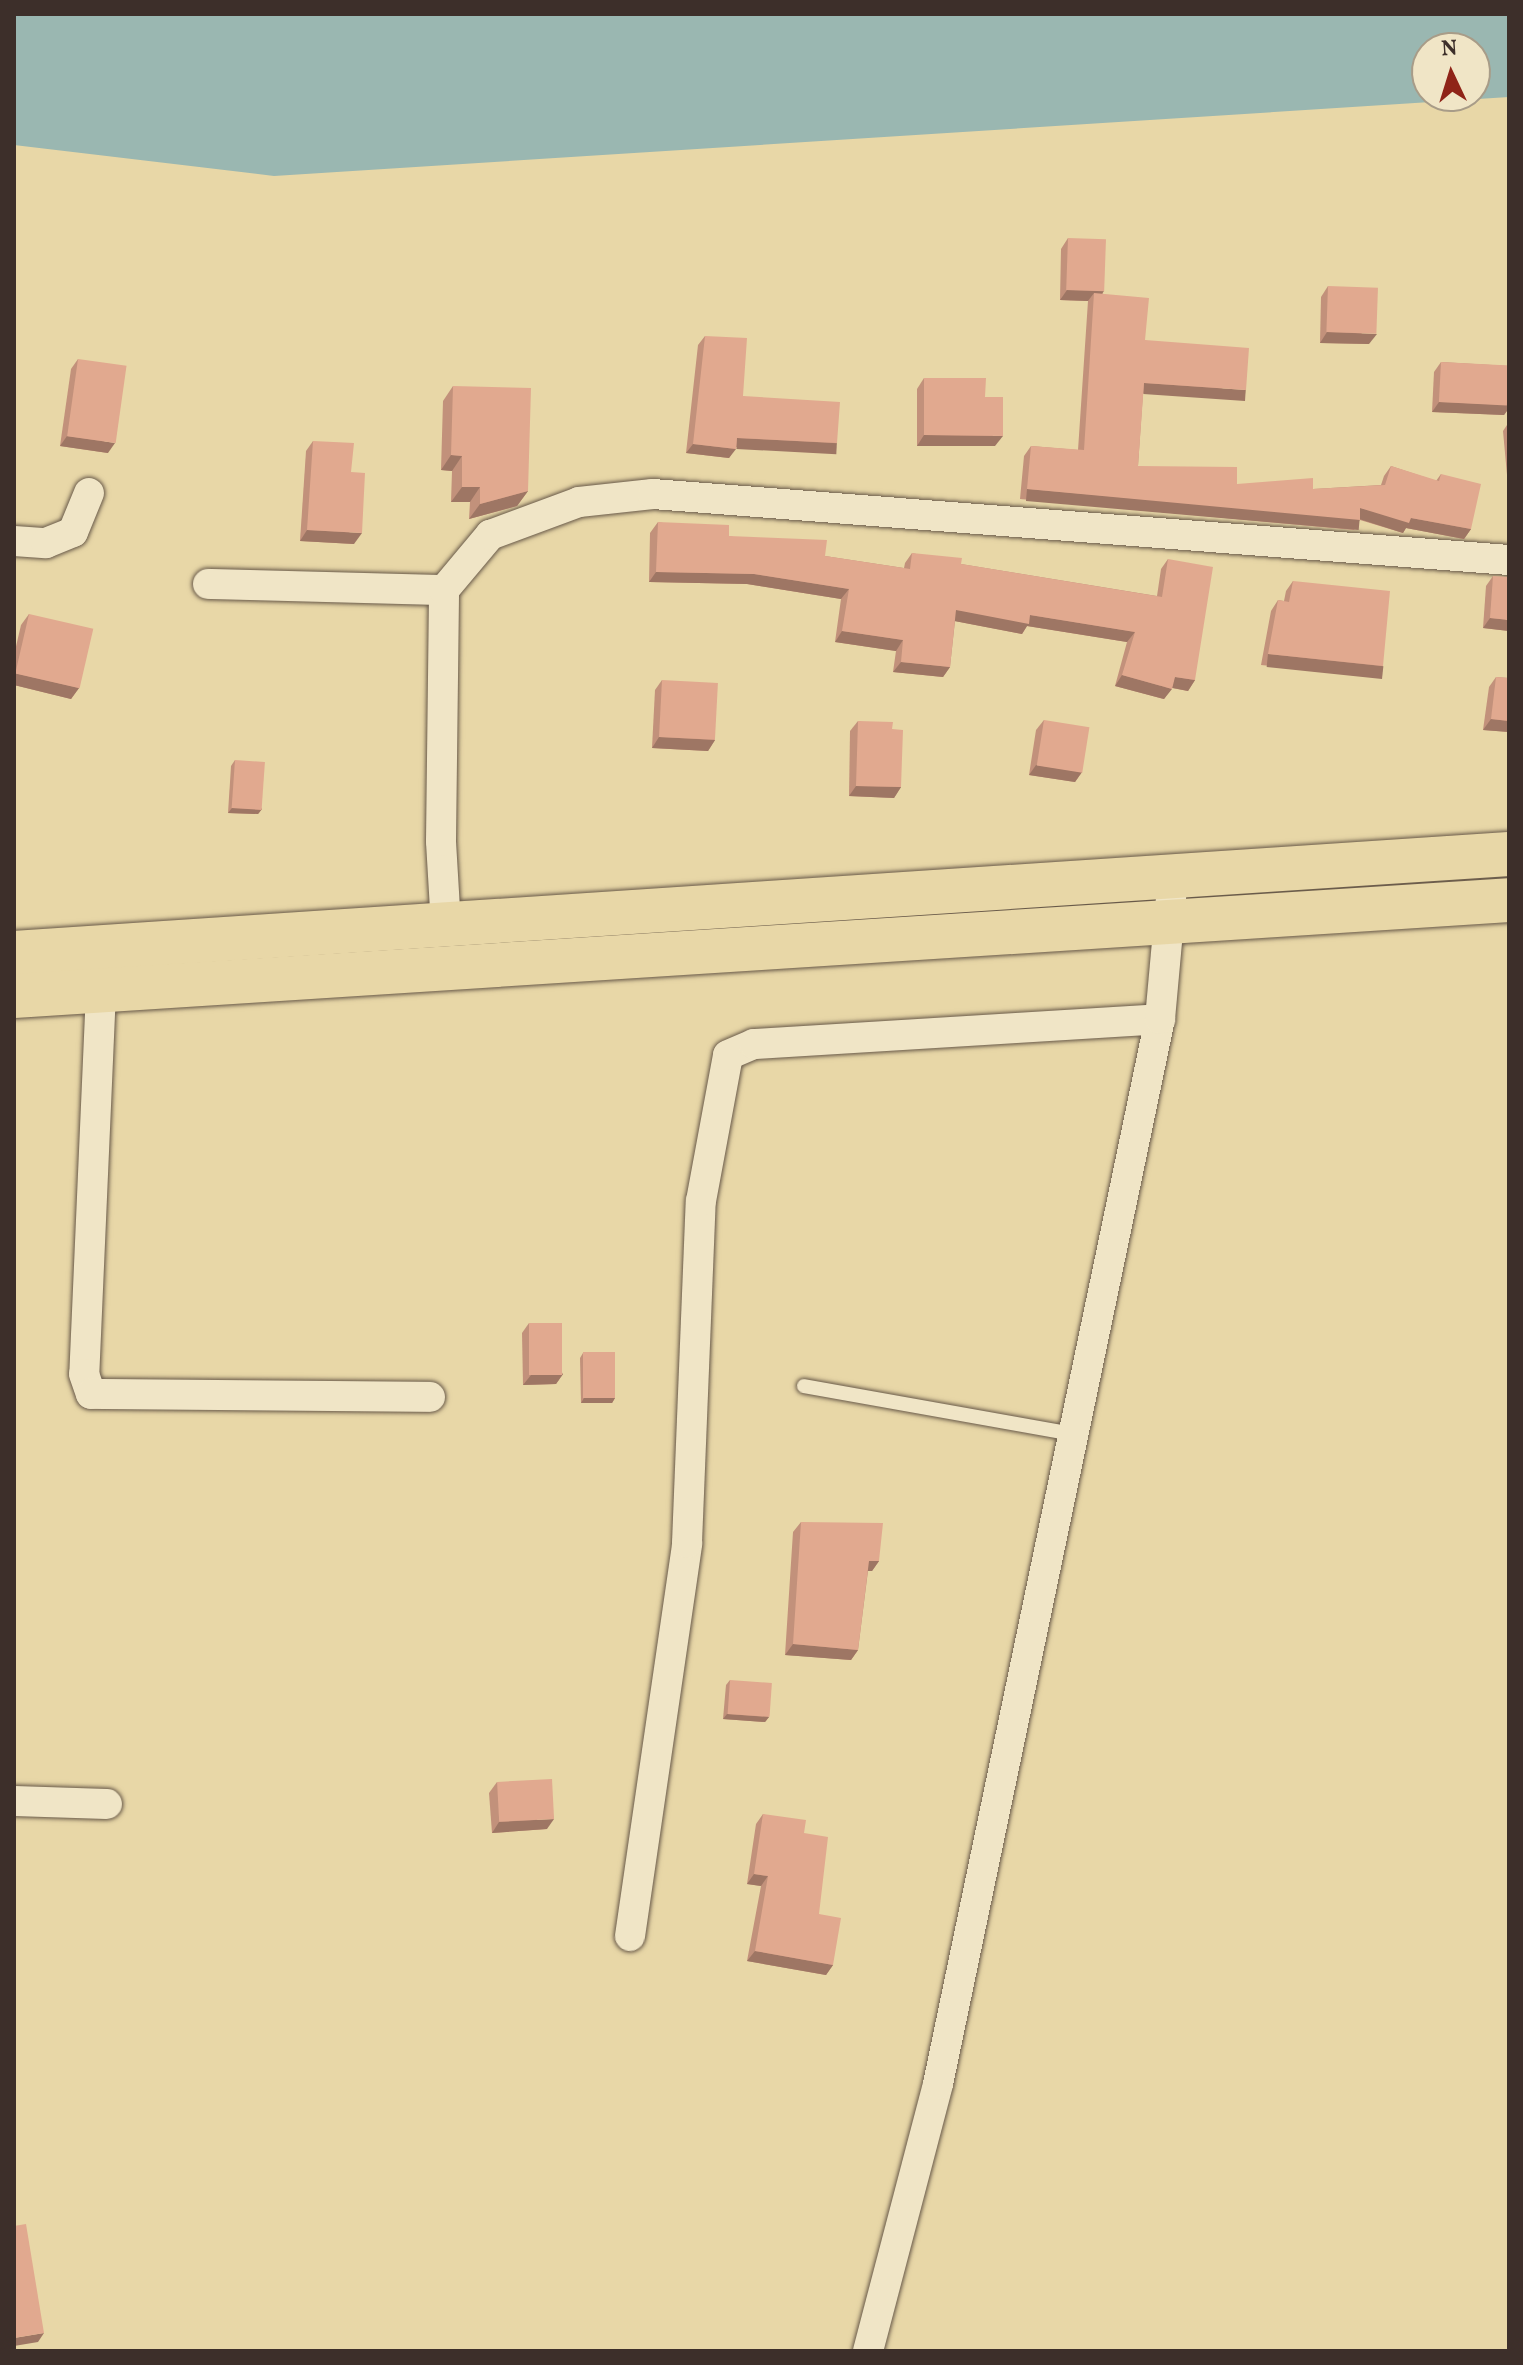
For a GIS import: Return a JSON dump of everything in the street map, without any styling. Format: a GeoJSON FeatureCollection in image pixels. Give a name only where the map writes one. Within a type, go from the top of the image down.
{"type":"FeatureCollection","features":[{"type":"Feature","properties":{"kind":"highway"},"geometry":{"type":"LineString","coordinates":[[14,953],[1509,854]]}},
{"type":"Feature","properties":{"kind":"highway"},"geometry":{"type":"LineString","coordinates":[[14,996],[1509,900]]}},
{"type":"Feature","properties":{"kind":"street"},"geometry":{"type":"LineString","coordinates":[[14,541],[46,543],[73,532],[89,493]]}},
{"type":"Feature","properties":{"kind":"street"},"geometry":{"type":"LineString","coordinates":[[446,926],[441,841],[444,590],[490,535],[579,502],[653,494],[1509,560]]}},
{"type":"Feature","properties":{"kind":"street"},"geometry":{"type":"LineString","coordinates":[[208,584],[444,590]]}},
{"type":"Feature","properties":{"kind":"street"},"geometry":{"type":"LineString","coordinates":[[868,2351],[938,2084],[1160,1019],[1173,877]]}},
{"type":"Feature","properties":{"kind":"street"},"geometry":{"type":"LineString","coordinates":[[101,991],[84,1374],[91,1394],[430,1397]]}},
{"type":"Feature","properties":{"kind":"street"},"geometry":{"type":"LineString","coordinates":[[630,1936],[687,1543],[701,1201],[728,1055],[754,1044],[1160,1019]]}},
{"type":"Feature","properties":{"kind":"street"},"geometry":{"type":"LineString","coordinates":[[14,1801],[107,1804]]}},
{"type":"Feature","properties":{"kind":"lane"},"geometry":{"type":"LineString","coordinates":[[804,1386],[1074,1434]]}},
{"type":"Feature","properties":{"kind":"water"},"geometry":{"type":"Polygon","coordinates":[[[14,14],[1509,14],[1509,97],[1491,98],[1491,32],[1411,32],[1411,103],[274,176],[14,145],[14,14]]]}},
{"type":"Feature","properties":{"kind":"building"},"geometry":{"type":"Polygon","coordinates":[[[1068,238],[1106,239],[1104,291],[1066,290],[1068,238]]]}},
{"type":"Feature","properties":{"kind":"building"},"geometry":{"type":"Polygon","coordinates":[[[1328,286],[1378,288],[1376,334],[1326,332],[1328,286]]]}},
{"type":"Feature","properties":{"kind":"building"},"geometry":{"type":"Polygon","coordinates":[[[1094,293],[1149,298],[1145,340],[1249,348],[1246,390],[1144,383],[1138,466],[1237,467],[1237,484],[1313,478],[1313,489],[1385,485],[1391,466],[1439,481],[1441,474],[1481,484],[1471,529],[1411,518],[1409,523],[1360,508],[1360,520],[1027,489],[1031,446],[1084,450],[1094,293]]]}},
{"type":"Feature","properties":{"kind":"building"},"geometry":{"type":"Polygon","coordinates":[[[705,336],[747,338],[743,396],[840,402],[837,443],[737,438],[736,449],[693,444],[705,336]]]}},
{"type":"Feature","properties":{"kind":"building"},"geometry":{"type":"Polygon","coordinates":[[[78,359],[127,366],[116,443],[67,436],[78,359]]]}},
{"type":"Feature","properties":{"kind":"building"},"geometry":{"type":"Polygon","coordinates":[[[1441,362],[1509,366],[1507,406],[1439,402],[1441,362]]]}},
{"type":"Feature","properties":{"kind":"building"},"geometry":{"type":"Polygon","coordinates":[[[924,378],[986,378],[985,397],[1003,397],[1003,436],[924,435],[924,378]]]}},
{"type":"Feature","properties":{"kind":"building"},"geometry":{"type":"Polygon","coordinates":[[[453,386],[531,388],[528,491],[480,504],[480,487],[462,487],[462,456],[451,455],[453,386]]]}},
{"type":"Feature","properties":{"kind":"building"},"geometry":{"type":"Polygon","coordinates":[[[313,441],[354,443],[351,472],[365,473],[362,533],[307,530],[313,441]]]}},
{"type":"Feature","properties":{"kind":"building"},"geometry":{"type":"Polygon","coordinates":[[[658,522],[729,525],[729,536],[827,540],[825,556],[910,569],[912,553],[962,558],[961,564],[1162,597],[1168,559],[1213,567],[1195,680],[1175,677],[1172,689],[1122,675],[1135,632],[1030,615],[1029,624],[956,610],[950,667],[901,662],[903,640],[842,631],[849,589],[754,574],[656,572],[658,522]]]}},
{"type":"Feature","properties":{"kind":"building"},"geometry":{"type":"Polygon","coordinates":[[[1493,576],[1509,577],[1509,620],[1490,618],[1493,576]]]}},
{"type":"Feature","properties":{"kind":"building"},"geometry":{"type":"Polygon","coordinates":[[[1293,581],[1390,591],[1383,666],[1268,654],[1278,600],[1289,602],[1293,581]]]}},
{"type":"Feature","properties":{"kind":"building"},"geometry":{"type":"Polygon","coordinates":[[[29,614],[93,629],[80,688],[15,673],[29,614]]]}},
{"type":"Feature","properties":{"kind":"building"},"geometry":{"type":"Polygon","coordinates":[[[1496,677],[1509,678],[1509,721],[1491,719],[1496,677]]]}},
{"type":"Feature","properties":{"kind":"building"},"geometry":{"type":"Polygon","coordinates":[[[662,680],[718,683],[715,740],[659,737],[662,680]]]}},
{"type":"Feature","properties":{"kind":"building"},"geometry":{"type":"Polygon","coordinates":[[[1044,720],[1089,727],[1082,773],[1037,765],[1044,720]]]}},
{"type":"Feature","properties":{"kind":"building"},"geometry":{"type":"Polygon","coordinates":[[[858,721],[893,722],[892,729],[903,730],[901,787],[856,786],[858,721]]]}},
{"type":"Feature","properties":{"kind":"building"},"geometry":{"type":"Polygon","coordinates":[[[235,760],[265,762],[262,810],[232,808],[235,760]]]}},
{"type":"Feature","properties":{"kind":"building"},"geometry":{"type":"Polygon","coordinates":[[[529,1323],[562,1323],[562,1375],[529,1375],[529,1323]]]}},
{"type":"Feature","properties":{"kind":"building"},"geometry":{"type":"Polygon","coordinates":[[[583,1352],[615,1352],[615,1398],[583,1398],[583,1352]]]}},
{"type":"Feature","properties":{"kind":"building"},"geometry":{"type":"Polygon","coordinates":[[[801,1522],[883,1523],[879,1561],[869,1561],[858,1650],[793,1644],[801,1522]]]}},
{"type":"Feature","properties":{"kind":"building"},"geometry":{"type":"Polygon","coordinates":[[[730,1680],[772,1683],[770,1717],[728,1714],[730,1680]]]}},
{"type":"Feature","properties":{"kind":"building"},"geometry":{"type":"Polygon","coordinates":[[[552,1779],[554,1819],[499,1822],[497,1782],[552,1779]]]}},
{"type":"Feature","properties":{"kind":"building"},"geometry":{"type":"Polygon","coordinates":[[[763,1814],[806,1820],[804,1833],[828,1837],[819,1914],[841,1918],[833,1965],[755,1951],[768,1876],[754,1874],[763,1814]]]}},
{"type":"Feature","properties":{"kind":"building"},"geometry":{"type":"Polygon","coordinates":[[[26,2224],[44,2333],[14,2338],[14,2226],[26,2224]]]}}]}
